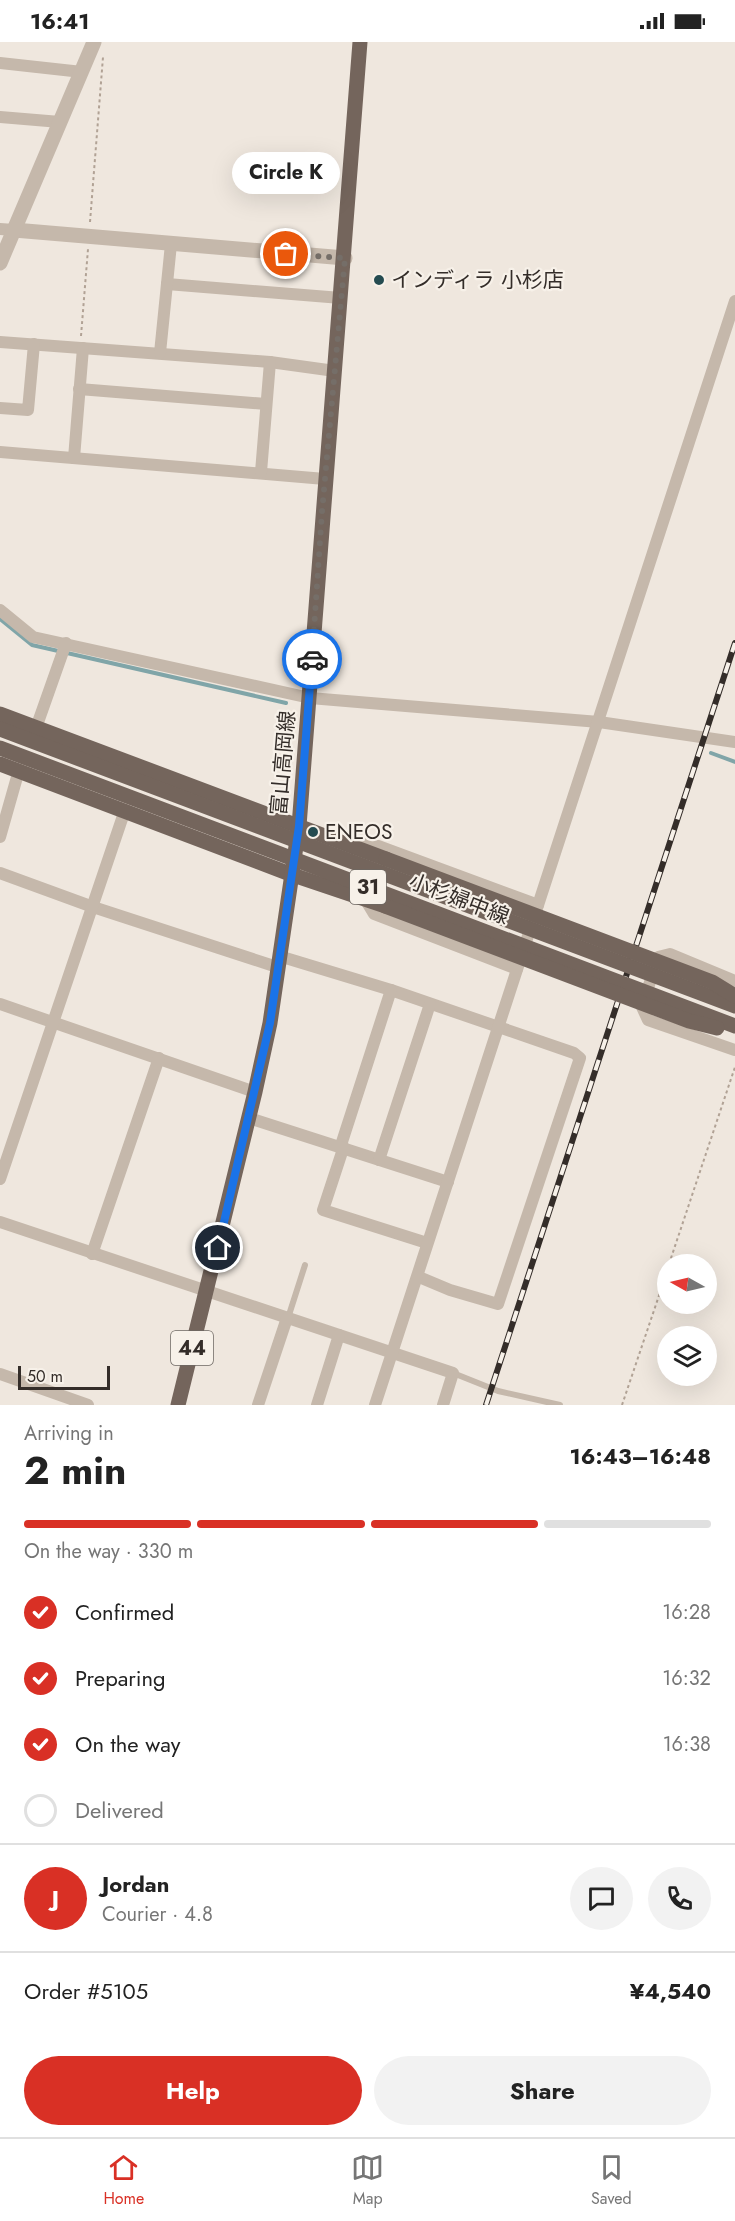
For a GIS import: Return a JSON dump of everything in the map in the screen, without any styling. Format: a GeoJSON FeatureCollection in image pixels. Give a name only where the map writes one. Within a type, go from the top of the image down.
{"type":"FeatureCollection","features":[{"type":"Feature","properties":{"kind":"main road","name":"富山高岡線"},"geometry":{"type":"LineString","coordinates":[[178,1405],[249,1118],[270,1023],[299,826],[325,479],[345,258],[360,42]]}},
{"type":"Feature","properties":{"kind":"main road","name":"31"},"geometry":{"type":"LineString","coordinates":[[0,714],[712,982],[735,996]]}},
{"type":"Feature","properties":{"kind":"main road","name":"小杉婦中線"},"geometry":{"type":"LineString","coordinates":[[0,729],[735,1006]]}},
{"type":"Feature","properties":{"kind":"main road","name":"小杉婦中線"},"geometry":{"type":"LineString","coordinates":[[0,748],[735,1026]]}},
{"type":"Feature","properties":{"kind":"main road","name":"31"},"geometry":{"type":"LineString","coordinates":[[0,764],[689,1021],[735,1032]]}},
{"type":"Feature","properties":{"kind":"street"},"geometry":{"type":"LineString","coordinates":[[0,263],[7,230],[82,72],[98,47]]}},
{"type":"Feature","properties":{"kind":"street"},"geometry":{"type":"LineString","coordinates":[[0,63],[82,72]]}},
{"type":"Feature","properties":{"kind":"street"},"geometry":{"type":"LineString","coordinates":[[0,117],[60,122]]}},
{"type":"Feature","properties":{"kind":"street"},"geometry":{"type":"LineString","coordinates":[[7,230],[345,258]]}},
{"type":"Feature","properties":{"kind":"street"},"geometry":{"type":"LineString","coordinates":[[160,353],[171,244]]}},
{"type":"Feature","properties":{"kind":"street"},"geometry":{"type":"LineString","coordinates":[[167,285],[341,298]]}},
{"type":"Feature","properties":{"kind":"street"},"geometry":{"type":"LineString","coordinates":[[375,1405],[735,301]]}},
{"type":"Feature","properties":{"kind":"street"},"geometry":{"type":"LineString","coordinates":[[0,342],[270,362],[335,371]]}},
{"type":"Feature","properties":{"kind":"street"},"geometry":{"type":"LineString","coordinates":[[0,408],[28,410],[34,344]]}},
{"type":"Feature","properties":{"kind":"street"},"geometry":{"type":"LineString","coordinates":[[74,458],[81,347]]}},
{"type":"Feature","properties":{"kind":"street"},"geometry":{"type":"LineString","coordinates":[[261,472],[270,362]]}},
{"type":"Feature","properties":{"kind":"street"},"geometry":{"type":"LineString","coordinates":[[79,389],[266,404]]}},
{"type":"Feature","properties":{"kind":"street"},"geometry":{"type":"LineString","coordinates":[[0,452],[325,479]]}},
{"type":"Feature","properties":{"kind":"street"},"geometry":{"type":"LineString","coordinates":[[0,610],[33,637],[248,687],[310,698],[599,722],[735,741]]}},
{"type":"Feature","properties":{"kind":"street"},"geometry":{"type":"LineString","coordinates":[[36,728],[66,643]]}},
{"type":"Feature","properties":{"kind":"street"},"geometry":{"type":"LineString","coordinates":[[0,837],[20,770]]}},
{"type":"Feature","properties":{"kind":"street"},"geometry":{"type":"LineString","coordinates":[[0,1179],[125,810]]}},
{"type":"Feature","properties":{"kind":"street"},"geometry":{"type":"LineString","coordinates":[[354,847],[366,844],[378,846],[538,905]]}},
{"type":"Feature","properties":{"kind":"street"},"geometry":{"type":"LineString","coordinates":[[0,873],[93,907],[278,962],[391,990],[574,1053],[580,1058],[498,1304],[450,1290],[418,1277]]}},
{"type":"Feature","properties":{"kind":"street"},"geometry":{"type":"LineString","coordinates":[[364,899],[374,914],[517,969]]}},
{"type":"Feature","properties":{"kind":"street"},"geometry":{"type":"LineString","coordinates":[[735,981],[670,954],[658,957],[642,1007],[648,1020],[735,1050]]}},
{"type":"Feature","properties":{"kind":"street"},"geometry":{"type":"LineString","coordinates":[[391,990],[342,1142],[343,1149],[323,1210],[427,1243]]}},
{"type":"Feature","properties":{"kind":"street"},"geometry":{"type":"LineString","coordinates":[[0,1004],[255,1092]]}},
{"type":"Feature","properties":{"kind":"street"},"geometry":{"type":"LineString","coordinates":[[379,1160],[430,1004]]}},
{"type":"Feature","properties":{"kind":"street"},"geometry":{"type":"LineString","coordinates":[[92,1254],[159,1058]]}},
{"type":"Feature","properties":{"kind":"street"},"geometry":{"type":"LineString","coordinates":[[249,1118],[448,1182]]}},
{"type":"Feature","properties":{"kind":"street"},"geometry":{"type":"LineString","coordinates":[[0,1222],[453,1373],[443,1405]]}},
{"type":"Feature","properties":{"kind":"street"},"geometry":{"type":"LineString","coordinates":[[258,1405],[287,1318]]}},
{"type":"Feature","properties":{"kind":"street"},"geometry":{"type":"LineString","coordinates":[[317,1405],[339,1335]]}},
{"type":"Feature","properties":{"kind":"street"},"geometry":{"type":"LineString","coordinates":[[0,1374],[88,1405]]}},
{"type":"Feature","properties":{"kind":"lane"},"geometry":{"type":"LineString","coordinates":[[20,770],[36,728]]}},
{"type":"Feature","properties":{"kind":"lane"},"geometry":{"type":"LineString","coordinates":[[287,1318],[305,1265]]}},
{"type":"Feature","properties":{"kind":"lane"},"geometry":{"type":"LineString","coordinates":[[453,1373],[498,1390],[560,1405]]}},
{"type":"Feature","properties":{"kind":"path"},"geometry":{"type":"LineString","coordinates":[[81,347],[98,47]]}},
{"type":"Feature","properties":{"kind":"path"},"geometry":{"type":"LineString","coordinates":[[672,1254],[735,1067]]}},
{"type":"Feature","properties":{"kind":"path"},"geometry":{"type":"LineString","coordinates":[[622,1405],[657,1302]]}},
{"type":"Feature","properties":{"kind":"waterway"},"geometry":{"type":"LineString","coordinates":[[0,619],[32,645],[286,703]]}},
{"type":"Feature","properties":{"kind":"waterway"},"geometry":{"type":"LineString","coordinates":[[711,753],[735,762]]}},
{"type":"Feature","properties":{"kind":"railway"},"geometry":{"type":"LineString","coordinates":[[486,1405],[735,643]]}},
{"type":"Feature","properties":{"kind":"way so far"},"geometry":{"type":"LineString","coordinates":[[286,254],[345,258],[322,512],[312,659]]}},
{"type":"Feature","properties":{"kind":"place","name":"Circle K"},"geometry":{"type":"Point","coordinates":[286,254]}},
{"type":"Feature","properties":{"kind":"place","name":"インディラ 小杉店"},"geometry":{"type":"Point","coordinates":[379,280]}},
{"type":"Feature","properties":{"kind":"place","name":"ENEOS"},"geometry":{"type":"Point","coordinates":[313,832]}},
{"type":"Feature","properties":{"kind":"route"},"geometry":{"type":"LineString","coordinates":[[218,1248],[270,1023],[299,826],[312,659]]}}]}
